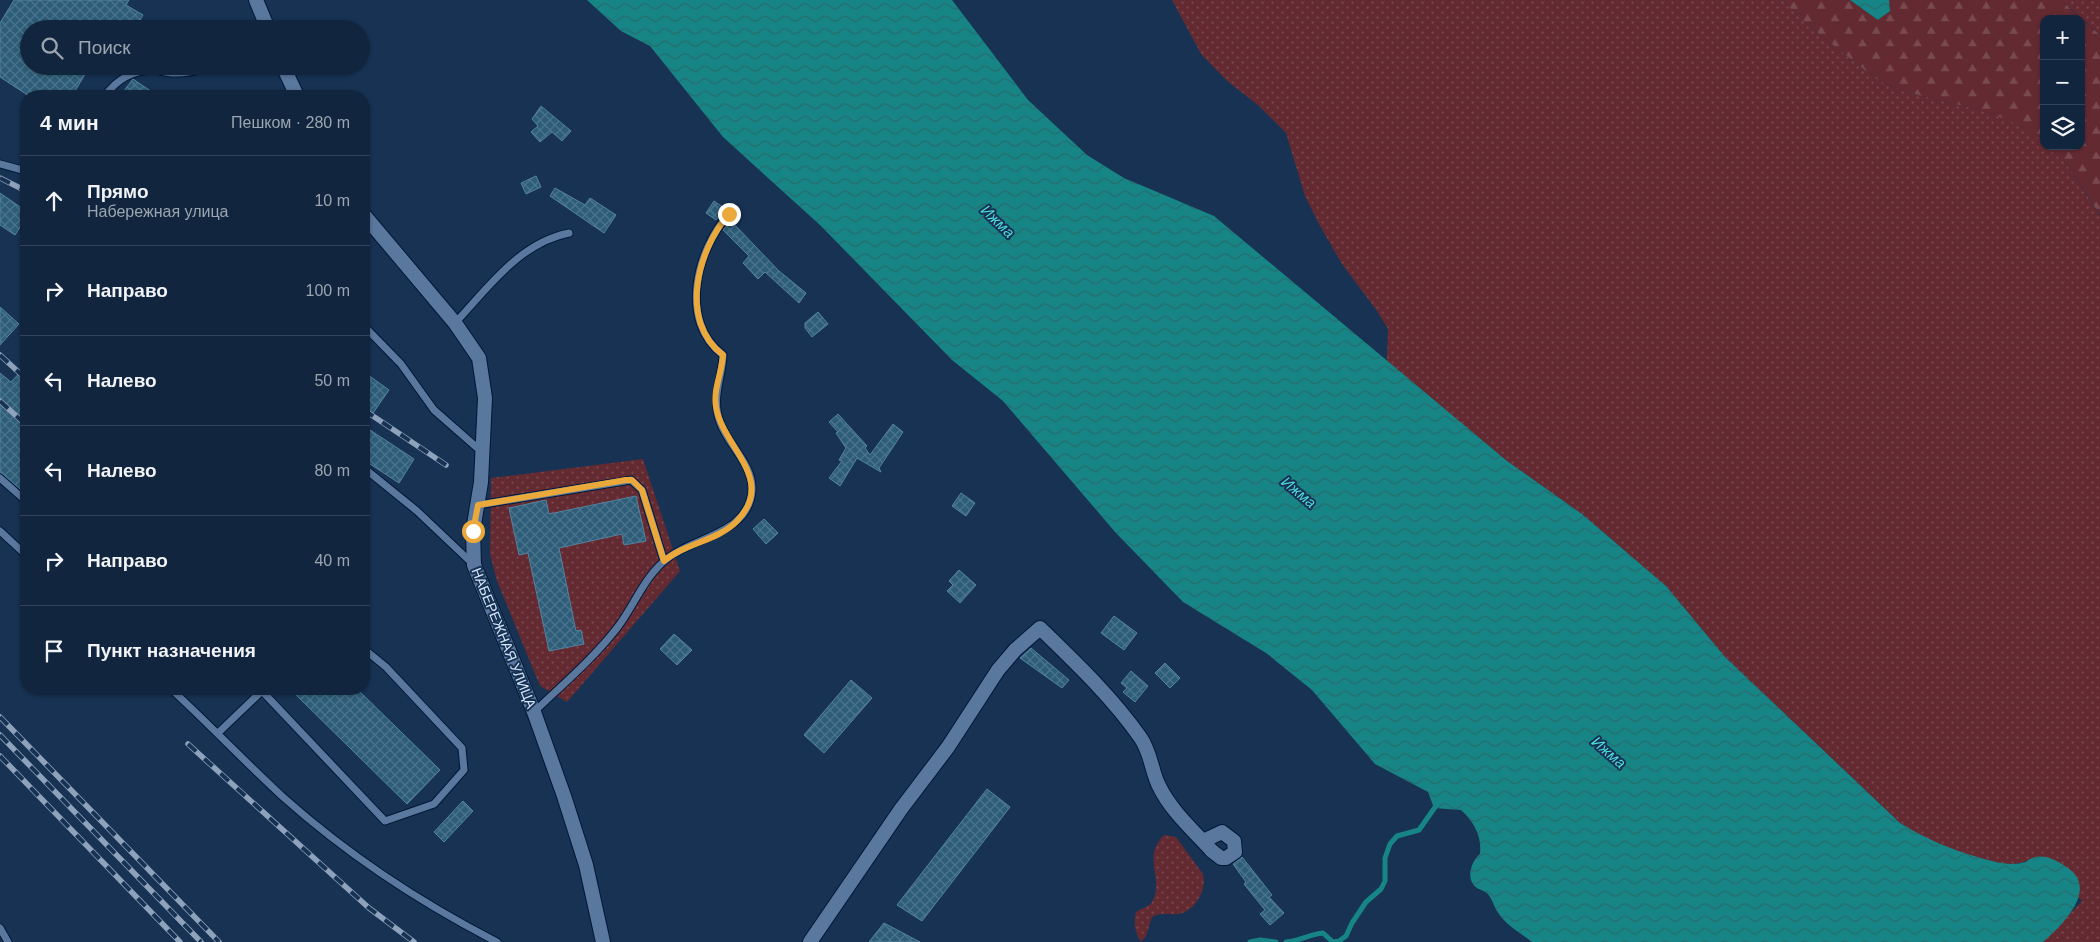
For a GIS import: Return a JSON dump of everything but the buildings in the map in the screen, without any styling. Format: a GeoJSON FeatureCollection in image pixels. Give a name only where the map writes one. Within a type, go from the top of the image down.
{"type":"FeatureCollection","features":[{"type":"Feature","properties":{"kind":"street"},"geometry":{"type":"LineString","coordinates":[[256,0],[264,20]]}},
{"type":"Feature","properties":{"kind":"street"},"geometry":{"type":"LineString","coordinates":[[287,75],[293,90]]}},
{"type":"Feature","properties":{"kind":"street","name":"НАБЕРЕЖНАЯ УЛИЦА"},"geometry":{"type":"LineString","coordinates":[[370,222],[455,323],[479,358],[486,398],[478,505],[473,531],[474,565],[534,712],[586,865],[603,942]]}},
{"type":"Feature","properties":{"kind":"street"},"geometry":{"type":"LineString","coordinates":[[810,942],[844,895],[901,809],[948,747],[998,670],[1015,650],[1040,628],[1129,722],[1146,746],[1156,778],[1165,796],[1203,840]]}},
{"type":"Feature","properties":{"kind":"lane"},"geometry":{"type":"LineString","coordinates":[[110,90],[118,81],[130,75]]}},
{"type":"Feature","properties":{"kind":"lane"},"geometry":{"type":"LineString","coordinates":[[0,164],[20,169]]}},
{"type":"Feature","properties":{"kind":"lane"},"geometry":{"type":"LineString","coordinates":[[534,712],[616,628],[644,585],[664,561],[676,552],[727,529],[745,510],[750,498],[752,480],[720,422],[717,409],[716,390],[723,355],[707,336],[696,307],[698,281],[710,239],[729,214]]}},
{"type":"Feature","properties":{"kind":"lane"},"geometry":{"type":"LineString","coordinates":[[455,323],[515,259],[550,236],[569,232]]}},
{"type":"Feature","properties":{"kind":"lane"},"geometry":{"type":"LineString","coordinates":[[370,332],[401,364],[434,410],[483,452]]}},
{"type":"Feature","properties":{"kind":"lane"},"geometry":{"type":"LineString","coordinates":[[370,473],[417,511],[474,565]]}},
{"type":"Feature","properties":{"kind":"lane"},"geometry":{"type":"LineString","coordinates":[[0,478],[20,496]]}},
{"type":"Feature","properties":{"kind":"lane"},"geometry":{"type":"LineString","coordinates":[[478,505],[632,480],[642,490],[664,561]]}},
{"type":"Feature","properties":{"kind":"lane"},"geometry":{"type":"LineString","coordinates":[[0,531],[20,549]]}},
{"type":"Feature","properties":{"kind":"lane"},"geometry":{"type":"LineString","coordinates":[[268,695],[385,821],[434,804],[464,770],[462,748],[386,667],[370,653]]}},
{"type":"Feature","properties":{"kind":"lane"},"geometry":{"type":"LineString","coordinates":[[178,695],[218,732],[283,797],[347,847],[408,890],[497,942]]}},
{"type":"Feature","properties":{"kind":"lane"},"geometry":{"type":"LineString","coordinates":[[218,732],[258,695]]}},
{"type":"Feature","properties":{"kind":"lane"},"geometry":{"type":"LineString","coordinates":[[0,928],[8,942]]}},
{"type":"Feature","properties":{"kind":"green space"},"geometry":{"type":"Polygon","coordinates":[[[1172,0],[1782,0],[1817,32],[1878,80],[1902,90],[1966,106],[2008,120],[2027,130],[2040,140],[2040,150],[2051,150],[2068,166],[2100,216],[2100,942],[2043,942],[2082,901],[2037,857],[2014,864],[1984,860],[1939,844],[1900,823],[1725,657],[1666,586],[1582,514],[1507,461],[1387,361],[1388,329],[1342,264],[1320,226],[1305,196],[1286,133],[1259,106],[1226,80],[1201,54],[1172,0]]]}},
{"type":"Feature","properties":{"kind":"green space"},"geometry":{"type":"Polygon","coordinates":[[[1782,0],[1850,0],[1878,20],[1890,11],[1889,0],[2061,0],[2077,15],[2040,15],[2040,140],[2026,130],[1987,112],[1902,90],[1882,82],[1799,17],[1782,0]]]}},
{"type":"Feature","properties":{"kind":"green space"},"geometry":{"type":"Polygon","coordinates":[[[2061,0],[2100,0],[2100,35],[2085,22],[2085,15],[2078,15],[2061,0]]]}},
{"type":"Feature","properties":{"kind":"green space"},"geometry":{"type":"Polygon","coordinates":[[[2085,22],[2100,35],[2100,215],[2068,166],[2051,150],[2085,150],[2085,22]]]}},
{"type":"Feature","properties":{"kind":"green space"},"geometry":{"type":"Polygon","coordinates":[[[643,459],[680,571],[567,702],[540,686],[497,581],[490,554],[491,478],[643,459]]]}},
{"type":"Feature","properties":{"kind":"green space"},"geometry":{"type":"Polygon","coordinates":[[[1164,835],[1176,837],[1203,874],[1202,892],[1195,904],[1185,912],[1152,917],[1146,936],[1141,942],[1135,928],[1135,916],[1136,912],[1152,902],[1156,885],[1154,852],[1164,835]]]}},
{"type":"Feature","properties":{"kind":"water","name":"Ижма"},"geometry":{"type":"Polygon","coordinates":[[[587,0],[952,0],[1028,100],[1087,155],[1124,178],[1214,216],[1507,461],[1582,514],[1666,586],[1725,657],[1900,823],[1922,836],[1946,846],[1996,862],[2018,864],[2040,857],[2055,860],[2075,875],[2079,884],[2079,894],[2069,915],[2043,942],[1532,942],[1502,918],[1486,892],[1473,885],[1470,876],[1474,861],[1480,854],[1480,841],[1473,824],[1461,810],[1434,808],[1428,792],[1375,764],[1312,690],[1266,653],[1183,602],[1116,533],[1003,401],[952,360],[820,225],[723,137],[650,46],[621,31],[587,0]]]}},
{"type":"Feature","properties":{"kind":"water"},"geometry":{"type":"Polygon","coordinates":[[[1850,0],[1889,0],[1890,11],[1878,20],[1850,0]]]}},
{"type":"Feature","properties":{"kind":"waterway"},"geometry":{"type":"LineString","coordinates":[[1286,942],[1323,933],[1333,942],[1339,941],[1346,936],[1366,902],[1381,889],[1385,881],[1385,858],[1390,844],[1397,836],[1419,830],[1438,803]]}},
{"type":"Feature","properties":{"kind":"waterway"},"geometry":{"type":"LineString","coordinates":[[1250,942],[1260,940],[1276,942]]}},
{"type":"Feature","properties":{"kind":"railway"},"geometry":{"type":"LineString","coordinates":[[0,178],[20,188]]}},
{"type":"Feature","properties":{"kind":"railway"},"geometry":{"type":"LineString","coordinates":[[0,355],[20,373]]}},
{"type":"Feature","properties":{"kind":"railway"},"geometry":{"type":"LineString","coordinates":[[0,401],[20,419]]}},
{"type":"Feature","properties":{"kind":"railway"},"geometry":{"type":"LineString","coordinates":[[370,414],[446,465]]}},
{"type":"Feature","properties":{"kind":"railway"},"geometry":{"type":"LineString","coordinates":[[0,717],[219,942]]}},
{"type":"Feature","properties":{"kind":"railway"},"geometry":{"type":"LineString","coordinates":[[0,735],[201,942]]}},
{"type":"Feature","properties":{"kind":"railway"},"geometry":{"type":"LineString","coordinates":[[188,744],[369,908],[414,942]]}},
{"type":"Feature","properties":{"kind":"railway"},"geometry":{"type":"LineString","coordinates":[[0,756],[180,942]]}},
{"type":"Feature","properties":{"kind":"route"},"geometry":{"type":"LineString","coordinates":[[473,531],[478,505],[626,480],[632,480],[642,490],[664,561],[676,552],[727,529],[737,521],[745,510],[750,498],[752,480],[720,422],[716,390],[723,355],[707,336],[698,317],[696,307],[698,281],[710,239],[729,214]]}}]}
